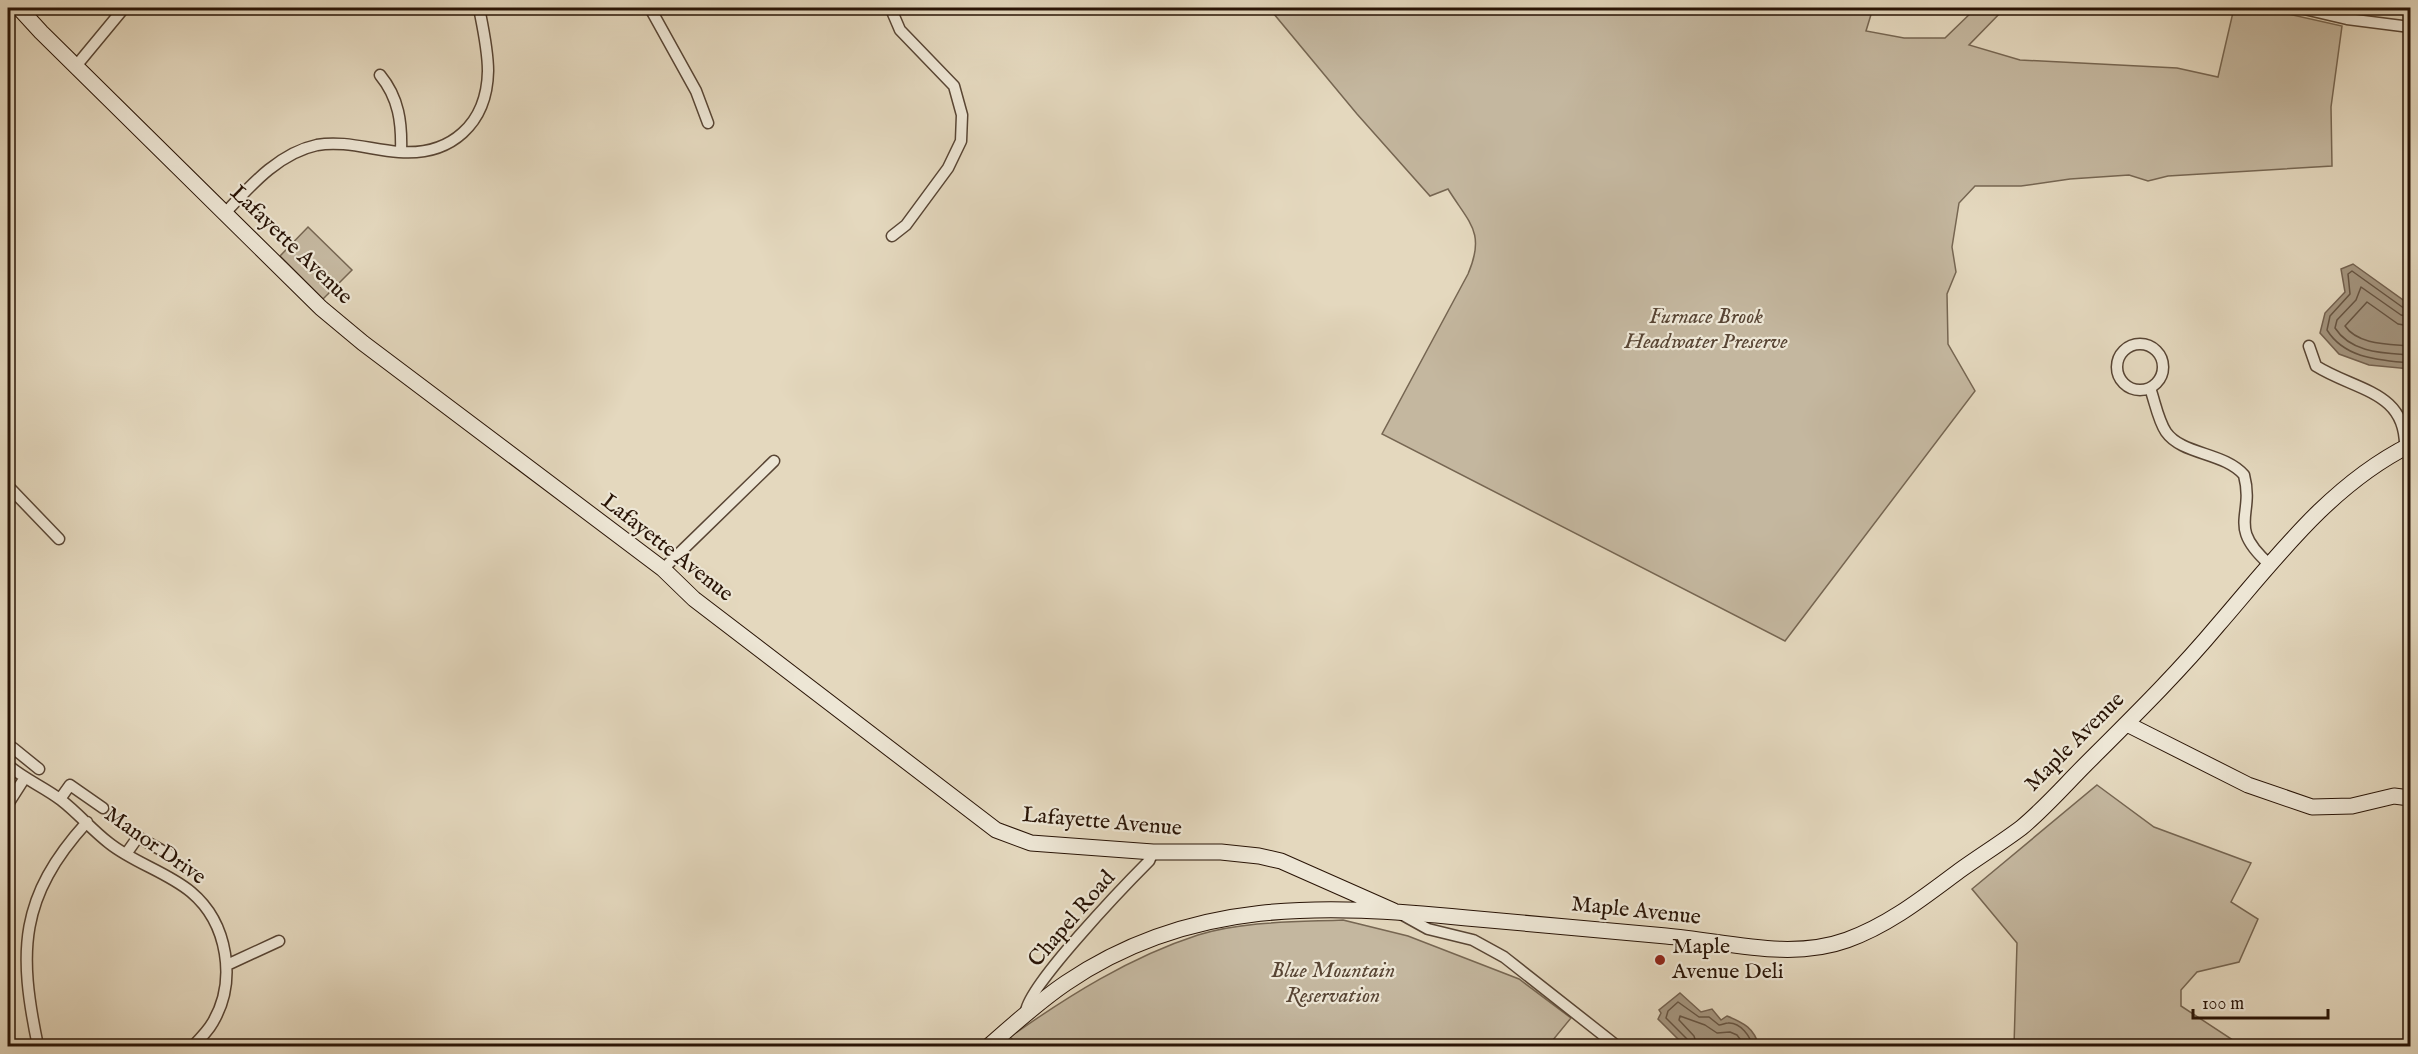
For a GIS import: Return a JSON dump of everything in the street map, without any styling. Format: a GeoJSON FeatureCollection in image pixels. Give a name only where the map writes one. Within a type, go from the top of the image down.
{"type":"FeatureCollection","features":[{"type":"Feature","properties":{"kind":"street","name":"Lafayette Avenue"},"geometry":{"type":"LineString","coordinates":[[19,8],[321,308],[363,343],[663,569],[694,599],[1001,833],[1031,843],[1153,852],[1221,852],[1281,861],[1394,911]]}},
{"type":"Feature","properties":{"kind":"street"},"geometry":{"type":"LineString","coordinates":[[76,66],[124,8]]}},
{"type":"Feature","properties":{"kind":"street"},"geometry":{"type":"LineString","coordinates":[[226,212],[272,166],[305,148],[333,143],[401,152],[426,152],[446,146],[459,136],[476,115],[485,98],[488,70],[479,8]]}},
{"type":"Feature","properties":{"kind":"street"},"geometry":{"type":"LineString","coordinates":[[650,8],[696,91],[708,123]]}},
{"type":"Feature","properties":{"kind":"street"},"geometry":{"type":"LineString","coordinates":[[888,8],[891,9],[900,30],[954,86],[962,115],[961,141],[948,168],[906,225],[892,236]]}},
{"type":"Feature","properties":{"kind":"street"},"geometry":{"type":"LineString","coordinates":[[2300,8],[2347,19],[2410,27]]}},
{"type":"Feature","properties":{"kind":"street"},"geometry":{"type":"LineString","coordinates":[[380,75],[390,88],[397,103],[401,152]]}},
{"type":"Feature","properties":{"kind":"street"},"geometry":{"type":"LineString","coordinates":[[2133,345],[2148,345],[2160,355],[2163,370],[2156,383],[2150,388],[2130,388],[2124,384],[2118,372],[2120,356],[2133,345]]}},
{"type":"Feature","properties":{"kind":"street"},"geometry":{"type":"LineString","coordinates":[[2309,346],[2316,366],[2394,407],[2403,425],[2408,446]]}},
{"type":"Feature","properties":{"kind":"street"},"geometry":{"type":"LineString","coordinates":[[2150,388],[2162,424],[2172,438],[2230,464],[2244,476],[2246,493],[2243,525],[2250,544],[2270,564]]}},
{"type":"Feature","properties":{"kind":"street","name":"Maple Avenue"},"geometry":{"type":"LineString","coordinates":[[989,1047],[1026,1013],[1069,981],[1119,954],[1146,942],[1197,925],[1257,912],[1394,911],[1677,937],[1778,950],[1814,949],[1873,929],[1913,905],[2025,825],[2127,724],[2217,627],[2270,564],[2339,492],[2368,469],[2408,446]]}},
{"type":"Feature","properties":{"kind":"street"},"geometry":{"type":"LineString","coordinates":[[663,569],[774,461]]}},
{"type":"Feature","properties":{"kind":"street"},"geometry":{"type":"LineString","coordinates":[[8,486],[59,539]]}},
{"type":"Feature","properties":{"kind":"street"},"geometry":{"type":"LineString","coordinates":[[2127,724],[2248,785],[2312,807],[2352,806],[2394,796],[2410,798]]}},
{"type":"Feature","properties":{"kind":"street"},"geometry":{"type":"LineString","coordinates":[[8,753],[12,748],[39,769]]}},
{"type":"Feature","properties":{"kind":"street","name":"Manor Drive"},"geometry":{"type":"LineString","coordinates":[[8,765],[24,779],[60,799],[109,843],[177,882],[200,901],[219,932],[227,965],[223,994],[213,1022],[192,1047]]}},
{"type":"Feature","properties":{"kind":"street"},"geometry":{"type":"LineString","coordinates":[[8,804],[24,779]]}},
{"type":"Feature","properties":{"kind":"street"},"geometry":{"type":"LineString","coordinates":[[60,799],[70,785],[103,808]]}},
{"type":"Feature","properties":{"kind":"street"},"geometry":{"type":"LineString","coordinates":[[38,1047],[25,963],[30,919],[56,860],[87,822]]}},
{"type":"Feature","properties":{"kind":"street"},"geometry":{"type":"LineString","coordinates":[[126,854],[138,837],[170,855]]}},
{"type":"Feature","properties":{"kind":"street","name":"Chapel Road"},"geometry":{"type":"LineString","coordinates":[[1026,1013],[1027,1003],[1052,970],[1149,861],[1153,852]]}},
{"type":"Feature","properties":{"kind":"street"},"geometry":{"type":"LineString","coordinates":[[1394,911],[1428,928],[1473,939],[1488,947],[1530,975],[1612,1045]]}},
{"type":"Feature","properties":{"kind":"street"},"geometry":{"type":"LineString","coordinates":[[227,965],[279,941]]}},
{"type":"Feature","properties":{"kind":"green space","name":"Furnace Brook Headwater Preserve"},"geometry":{"type":"Polygon","coordinates":[[[1269,8],[1873,8],[1866,31],[1904,38],[1945,38],[1976,8],[2005,8],[1969,45],[2020,60],[2177,68],[2218,77],[2234,8],[2261,8],[2342,26],[2331,107],[2332,166],[2168,176],[2148,181],[2129,175],[2070,179],[2021,186],[1975,186],[1959,203],[1952,247],[1956,272],[1947,294],[1948,344],[1975,391],[1785,641],[1382,434],[1468,274],[1475,248],[1473,228],[1448,189],[1430,196],[1357,114],[1269,8]]]}},
{"type":"Feature","properties":{"kind":"green space"},"geometry":{"type":"Polygon","coordinates":[[[308,227],[352,270],[323,299],[280,256],[308,227]]]}},
{"type":"Feature","properties":{"kind":"green space"},"geometry":{"type":"Polygon","coordinates":[[[2097,785],[2154,827],[2251,863],[2231,902],[2258,919],[2239,962],[2197,972],[2181,990],[2181,1006],[2242,1046],[2014,1046],[2017,943],[1972,889],[2097,785]]]}},
{"type":"Feature","properties":{"kind":"green space","name":"Blue Mountain Reservation"},"geometry":{"type":"Polygon","coordinates":[[[1343,920],[1408,936],[1519,979],[1571,1018],[1548,1046],[1020,1046],[1010,1037],[1100,979],[1148,954],[1198,935],[1251,925],[1343,920]]]}},
{"type":"Feature","properties":{"kind":"water"},"geometry":{"type":"Polygon","coordinates":[[[2353,264],[2410,305],[2410,369],[2369,365],[2339,354],[2320,333],[2325,313],[2345,292],[2341,269],[2353,264]]]}},
{"type":"Feature","properties":{"kind":"water"},"geometry":{"type":"Polygon","coordinates":[[[1680,993],[1701,1012],[1712,1009],[1721,1020],[1727,1016],[1743,1024],[1751,1030],[1759,1046],[1684,1045],[1658,1019],[1661,1013],[1659,1010],[1680,993]]]}},
{"type":"Feature","properties":{"kind":"place","name":"Maple Avenue Deli"},"geometry":{"type":"Point","coordinates":[1660,960]}}]}
